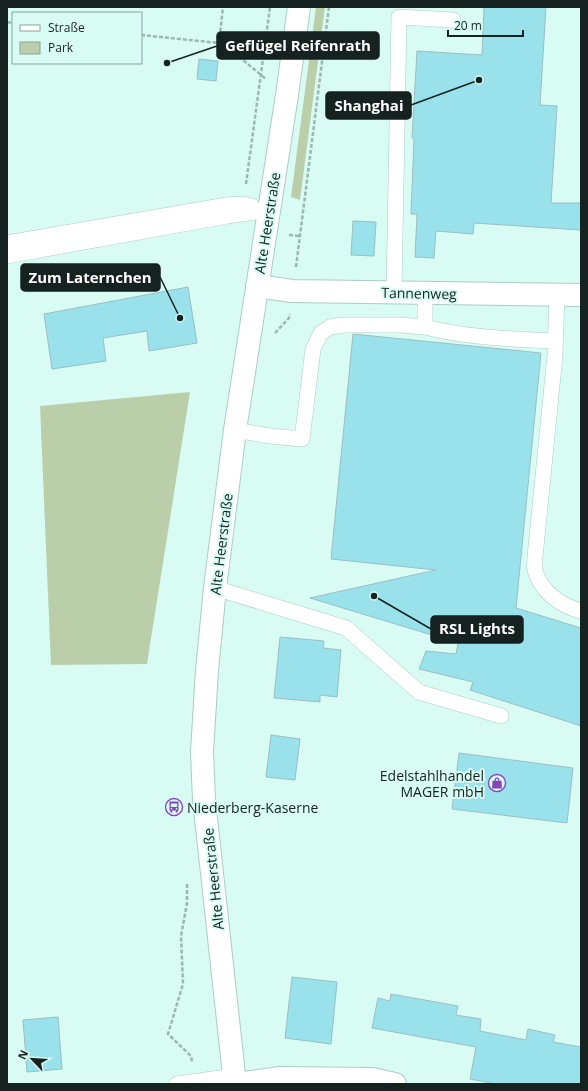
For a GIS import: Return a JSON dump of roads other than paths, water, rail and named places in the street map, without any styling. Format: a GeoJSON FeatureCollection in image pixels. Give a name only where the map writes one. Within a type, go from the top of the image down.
{"type":"FeatureCollection","features":[{"type":"Feature","properties":{"kind":"street","name":"Alte Heerstraße"},"geometry":{"type":"LineString","coordinates":[[235,1081],[204,800],[202,752],[207,670],[215,588],[235,430],[287,95],[298,7]]}},
{"type":"Feature","properties":{"kind":"street","name":"Tannenweg"},"geometry":{"type":"LineString","coordinates":[[257,286],[292,291],[581,295]]}},
{"type":"Feature","properties":{"kind":"street"},"geometry":{"type":"LineString","coordinates":[[235,1081],[281,1078],[372,1079],[395,1084]]}},
{"type":"Feature","properties":{"kind":"lane"},"geometry":{"type":"LineString","coordinates":[[394,292],[399,17],[453,20]]}},
{"type":"Feature","properties":{"kind":"lane"},"geometry":{"type":"LineString","coordinates":[[7,243],[227,205],[243,204],[269,210]]}},
{"type":"Feature","properties":{"kind":"lane"},"geometry":{"type":"LineString","coordinates":[[7,256],[227,216],[269,210]]}},
{"type":"Feature","properties":{"kind":"lane"},"geometry":{"type":"LineString","coordinates":[[424,327],[425,293]]}},
{"type":"Feature","properties":{"kind":"lane"},"geometry":{"type":"LineString","coordinates":[[557,294],[556,341],[535,570],[542,585],[555,599],[581,611]]}},
{"type":"Feature","properties":{"kind":"lane"},"geometry":{"type":"LineString","coordinates":[[235,430],[270,436],[302,439],[313,350],[321,334],[330,327],[350,325],[400,325],[424,327],[445,332],[489,338],[556,341]]}},
{"type":"Feature","properties":{"kind":"lane"},"geometry":{"type":"LineString","coordinates":[[215,588],[346,628],[419,692],[501,716]]}},
{"type":"Feature","properties":{"kind":"lane"},"geometry":{"type":"LineString","coordinates":[[177,1084],[235,1081]]}},
{"type":"Feature","properties":{"kind":"place","name":"Geflügel Reifenrath"},"geometry":{"type":"Point","coordinates":[167,63]}},
{"type":"Feature","properties":{"kind":"place","name":"Shanghai"},"geometry":{"type":"Point","coordinates":[479,80]}},
{"type":"Feature","properties":{"kind":"place","name":"Zum Laternchen"},"geometry":{"type":"Point","coordinates":[180,318]}},
{"type":"Feature","properties":{"kind":"place","name":"RSL Lights"},"geometry":{"type":"Point","coordinates":[374,596]}},
{"type":"Feature","properties":{"kind":"place","name":"Edelstahlhandel MAGER mbH"},"geometry":{"type":"Point","coordinates":[497,783]}},
{"type":"Feature","properties":{"kind":"place","name":"Niederberg-Kaserne"},"geometry":{"type":"Point","coordinates":[174,807]}}]}
